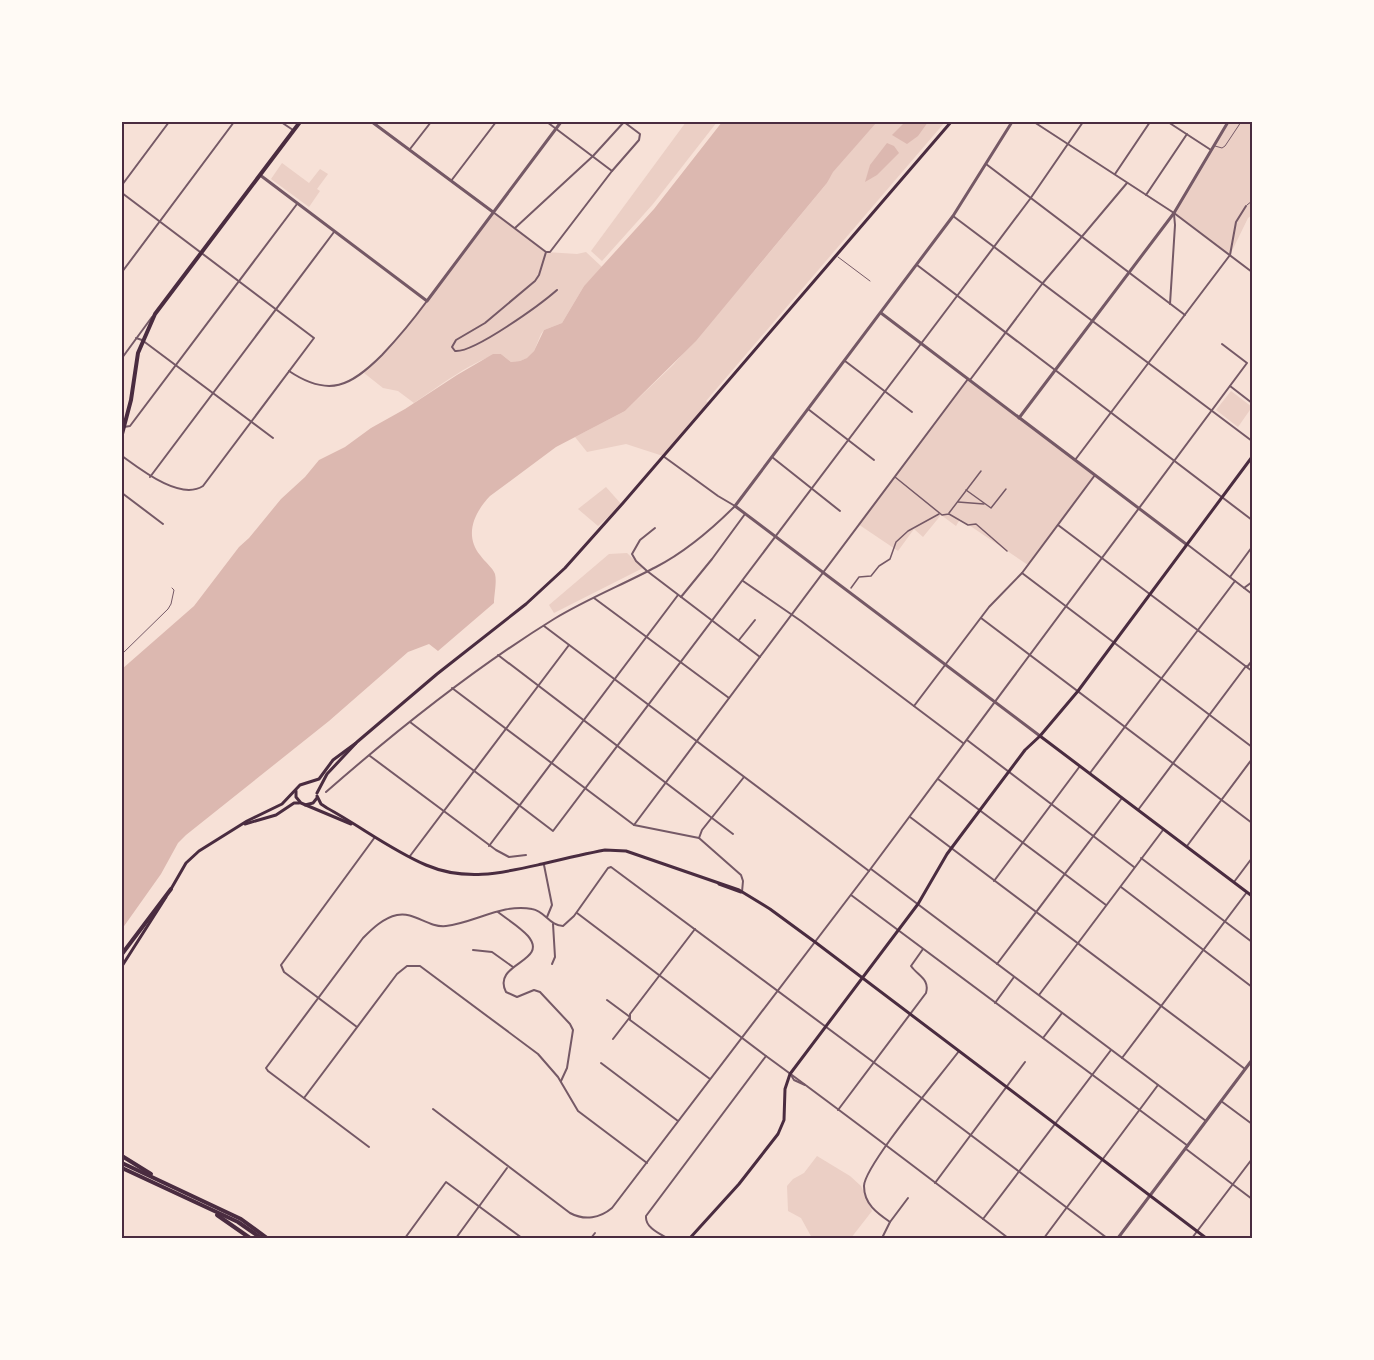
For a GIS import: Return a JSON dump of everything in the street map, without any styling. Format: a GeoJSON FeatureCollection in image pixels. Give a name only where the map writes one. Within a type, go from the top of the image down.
{"type":"FeatureCollection","features":[{"type":"Feature","properties":{"kind":"main road"},"geometry":{"type":"LineString","coordinates":[[122,434],[138,353],[155,314],[300,122]]}},
{"type":"Feature","properties":{"kind":"main road"},"geometry":{"type":"LineString","coordinates":[[122,966],[158,913],[192,856],[209,843],[282,804],[300,785],[319,779],[342,752],[551,582],[663,456],[951,122]]}},
{"type":"Feature","properties":{"kind":"main road"},"geometry":{"type":"LineString","coordinates":[[690,1239],[751,1170],[778,1134],[784,1120],[785,1089],[790,1074],[918,904],[951,848],[1025,750],[1040,736],[1078,691],[1252,457]]}},
{"type":"Feature","properties":{"kind":"main road"},"geometry":{"type":"LineString","coordinates":[[1040,736],[1252,896]]}},
{"type":"Feature","properties":{"kind":"main road"},"geometry":{"type":"LineString","coordinates":[[235,828],[276,815],[294,803],[313,803],[327,774],[357,742]]}},
{"type":"Feature","properties":{"kind":"main road"},"geometry":{"type":"LineString","coordinates":[[308,783],[314,786],[323,806],[410,857],[455,874],[471,876],[499,874],[613,849],[626,851],[742,892],[815,942],[1206,1239]]}},
{"type":"Feature","properties":{"kind":"main road"},"geometry":{"type":"LineString","coordinates":[[297,788],[296,797],[303,804],[358,827]]}},
{"type":"Feature","properties":{"kind":"main road"},"geometry":{"type":"LineString","coordinates":[[122,954],[171,889]]}},
{"type":"Feature","properties":{"kind":"main road"},"geometry":{"type":"LineString","coordinates":[[122,1156],[164,1182]]}},
{"type":"Feature","properties":{"kind":"main road"},"geometry":{"type":"LineString","coordinates":[[122,1163],[241,1219],[265,1238]]}},
{"type":"Feature","properties":{"kind":"main road"},"geometry":{"type":"LineString","coordinates":[[122,1168],[238,1222],[265,1238]]}},
{"type":"Feature","properties":{"kind":"main road"},"geometry":{"type":"LineString","coordinates":[[201,1205],[232,1224],[250,1239]]}},
{"type":"Feature","properties":{"kind":"street"},"geometry":{"type":"LineString","coordinates":[[122,185],[169,122]]}},
{"type":"Feature","properties":{"kind":"street"},"geometry":{"type":"LineString","coordinates":[[122,272],[234,122]]}},
{"type":"Feature","properties":{"kind":"street"},"geometry":{"type":"LineString","coordinates":[[281,122],[293,130]]}},
{"type":"Feature","properties":{"kind":"street"},"geometry":{"type":"LineString","coordinates":[[372,122],[546,252]]}},
{"type":"Feature","properties":{"kind":"street"},"geometry":{"type":"LineString","coordinates":[[410,149],[431,122]]}},
{"type":"Feature","properties":{"kind":"street"},"geometry":{"type":"LineString","coordinates":[[451,181],[496,122]]}},
{"type":"Feature","properties":{"kind":"street"},"geometry":{"type":"LineString","coordinates":[[547,122],[612,171]]}},
{"type":"Feature","properties":{"kind":"street"},"geometry":{"type":"LineString","coordinates":[[289,371],[306,382],[320,386],[345,383],[364,373],[396,340],[427,301],[561,122]]}},
{"type":"Feature","properties":{"kind":"street"},"geometry":{"type":"LineString","coordinates":[[515,228],[593,156],[624,122],[640,134],[640,137],[550,252],[546,252]]}},
{"type":"Feature","properties":{"kind":"street"},"geometry":{"type":"LineString","coordinates":[[326,792],[452,688],[544,626],[683,549],[735,506],[953,216],[1012,122]]}},
{"type":"Feature","properties":{"kind":"street"},"geometry":{"type":"LineString","coordinates":[[1034,122],[1173,213],[1252,272]]}},
{"type":"Feature","properties":{"kind":"street"},"geometry":{"type":"LineString","coordinates":[[410,722],[553,831],[1030,199],[1083,122]]}},
{"type":"Feature","properties":{"kind":"street"},"geometry":{"type":"LineString","coordinates":[[1115,174],[1150,122]]}},
{"type":"Feature","properties":{"kind":"street"},"geometry":{"type":"LineString","coordinates":[[1168,122],[1211,150]]}},
{"type":"Feature","properties":{"kind":"street"},"geometry":{"type":"LineString","coordinates":[[1019,418],[1173,213],[1228,122]]}},
{"type":"Feature","properties":{"kind":"street"},"geometry":{"type":"LineString","coordinates":[[1146,195],[1186,134]]}},
{"type":"Feature","properties":{"kind":"street"},"geometry":{"type":"LineString","coordinates":[[986,164],[1185,315]]}},
{"type":"Feature","properties":{"kind":"street"},"geometry":{"type":"LineString","coordinates":[[260,175],[427,301]]}},
{"type":"Feature","properties":{"kind":"street"},"geometry":{"type":"LineString","coordinates":[[633,825],[894,476],[1042,284],[1128,183]]}},
{"type":"Feature","properties":{"kind":"street"},"geometry":{"type":"LineString","coordinates":[[122,193],[314,338],[203,486],[191,490],[159,482],[122,456]]}},
{"type":"Feature","properties":{"kind":"street"},"geometry":{"type":"LineString","coordinates":[[124,426],[130,426],[297,204]]}},
{"type":"Feature","properties":{"kind":"street"},"geometry":{"type":"LineString","coordinates":[[1076,460],[1230,255],[1236,222],[1246,206]]}},
{"type":"Feature","properties":{"kind":"street"},"geometry":{"type":"LineString","coordinates":[[1170,304],[1175,225],[1173,213]]}},
{"type":"Feature","properties":{"kind":"street"},"geometry":{"type":"LineString","coordinates":[[953,216],[1252,441]]}},
{"type":"Feature","properties":{"kind":"street"},"geometry":{"type":"LineString","coordinates":[[150,477],[335,232]]}},
{"type":"Feature","properties":{"kind":"street"},"geometry":{"type":"LineString","coordinates":[[546,252],[539,275],[535,280],[486,323],[456,340],[452,347],[455,351],[465,350],[538,306],[557,290]]}},
{"type":"Feature","properties":{"kind":"street"},"geometry":{"type":"LineString","coordinates":[[917,265],[1112,411],[1252,520]]}},
{"type":"Feature","properties":{"kind":"street"},"geometry":{"type":"LineString","coordinates":[[881,313],[1252,594]]}},
{"type":"Feature","properties":{"kind":"street"},"geometry":{"type":"LineString","coordinates":[[122,358],[155,314]]}},
{"type":"Feature","properties":{"kind":"street"},"geometry":{"type":"LineString","coordinates":[[136,338],[142,340],[273,438]]}},
{"type":"Feature","properties":{"kind":"street"},"geometry":{"type":"LineString","coordinates":[[433,1109],[574,1215],[583,1218],[597,1216],[612,1208],[910,817],[1247,363],[1222,344]]}},
{"type":"Feature","properties":{"kind":"street"},"geometry":{"type":"LineString","coordinates":[[125,353],[130,351],[138,353]]}},
{"type":"Feature","properties":{"kind":"street"},"geometry":{"type":"LineString","coordinates":[[845,361],[912,412]]}},
{"type":"Feature","properties":{"kind":"street"},"geometry":{"type":"LineString","coordinates":[[1230,386],[1252,403]]}},
{"type":"Feature","properties":{"kind":"street"},"geometry":{"type":"LineString","coordinates":[[808,409],[874,460]]}},
{"type":"Feature","properties":{"kind":"street"},"geometry":{"type":"LineString","coordinates":[[663,456],[723,500],[735,506],[1040,736]]}},
{"type":"Feature","properties":{"kind":"street"},"geometry":{"type":"LineString","coordinates":[[772,457],[840,511]]}},
{"type":"Feature","properties":{"kind":"street"},"geometry":{"type":"LineString","coordinates":[[949,514],[981,471]]}},
{"type":"Feature","properties":{"kind":"street"},"geometry":{"type":"LineString","coordinates":[[914,706],[981,618],[1022,573],[1095,475]]}},
{"type":"Feature","properties":{"kind":"street"},"geometry":{"type":"LineString","coordinates":[[894,476],[940,514]]}},
{"type":"Feature","properties":{"kind":"street"},"geometry":{"type":"LineString","coordinates":[[966,490],[991,508],[1006,489]]}},
{"type":"Feature","properties":{"kind":"street"},"geometry":{"type":"LineString","coordinates":[[122,493],[163,524]]}},
{"type":"Feature","properties":{"kind":"street"},"geometry":{"type":"LineString","coordinates":[[958,502],[986,505]]}},
{"type":"Feature","properties":{"kind":"street"},"geometry":{"type":"LineString","coordinates":[[489,846],[647,637],[745,514]]}},
{"type":"Feature","properties":{"kind":"street"},"geometry":{"type":"LineString","coordinates":[[851,588],[860,577],[872,576],[879,566],[890,559],[896,542],[908,531],[940,514],[949,514],[969,525],[976,524],[1008,551]]}},
{"type":"Feature","properties":{"kind":"street"},"geometry":{"type":"LineString","coordinates":[[1058,525],[1252,671]]}},
{"type":"Feature","properties":{"kind":"street"},"geometry":{"type":"LineString","coordinates":[[655,528],[644,536],[632,554],[636,561],[760,657]]}},
{"type":"Feature","properties":{"kind":"street"},"geometry":{"type":"LineString","coordinates":[[1230,577],[1252,548]]}},
{"type":"Feature","properties":{"kind":"street"},"geometry":{"type":"LineString","coordinates":[[1022,573],[1252,747]]}},
{"type":"Feature","properties":{"kind":"street"},"geometry":{"type":"LineString","coordinates":[[743,581],[1008,772],[1134,867]]}},
{"type":"Feature","properties":{"kind":"street"},"geometry":{"type":"LineString","coordinates":[[1090,773],[1234,581]]}},
{"type":"Feature","properties":{"kind":"street"},"geometry":{"type":"LineString","coordinates":[[1244,588],[1252,582]]}},
{"type":"Feature","properties":{"kind":"street"},"geometry":{"type":"LineString","coordinates":[[594,597],[729,698]]}},
{"type":"Feature","properties":{"kind":"street"},"geometry":{"type":"LineString","coordinates":[[981,618],[1252,823]]}},
{"type":"Feature","properties":{"kind":"street"},"geometry":{"type":"LineString","coordinates":[[739,640],[755,620]]}},
{"type":"Feature","properties":{"kind":"street"},"geometry":{"type":"LineString","coordinates":[[544,626],[1206,1121]]}},
{"type":"Feature","properties":{"kind":"street"},"geometry":{"type":"LineString","coordinates":[[410,857],[442,811],[569,645]]}},
{"type":"Feature","properties":{"kind":"street"},"geometry":{"type":"LineString","coordinates":[[498,656],[733,834]]}},
{"type":"Feature","properties":{"kind":"street"},"geometry":{"type":"LineString","coordinates":[[1138,810],[1252,661]]}},
{"type":"Feature","properties":{"kind":"street"},"geometry":{"type":"LineString","coordinates":[[452,688],[633,825],[699,838],[741,875],[744,881],[742,892]]}},
{"type":"Feature","properties":{"kind":"street"},"geometry":{"type":"LineString","coordinates":[[370,756],[489,846],[509,857],[526,855]]}},
{"type":"Feature","properties":{"kind":"street"},"geometry":{"type":"LineString","coordinates":[[1186,846],[1252,759]]}},
{"type":"Feature","properties":{"kind":"street"},"geometry":{"type":"LineString","coordinates":[[994,881],[1080,766]]}},
{"type":"Feature","properties":{"kind":"street"},"geometry":{"type":"LineString","coordinates":[[699,838],[702,830],[744,777]]}},
{"type":"Feature","properties":{"kind":"street"},"geometry":{"type":"LineString","coordinates":[[938,779],[1106,905]]}},
{"type":"Feature","properties":{"kind":"street"},"geometry":{"type":"LineString","coordinates":[[997,964],[1122,798]]}},
{"type":"Feature","properties":{"kind":"street"},"geometry":{"type":"LineString","coordinates":[[910,817],[1245,1069]]}},
{"type":"Feature","properties":{"kind":"street"},"geometry":{"type":"LineString","coordinates":[[1039,996],[1163,829]]}},
{"type":"Feature","properties":{"kind":"street"},"geometry":{"type":"LineString","coordinates":[[357,1027],[281,968],[283,962],[375,837]]}},
{"type":"Feature","properties":{"kind":"street"},"geometry":{"type":"LineString","coordinates":[[1142,858],[1252,942]]}},
{"type":"Feature","properties":{"kind":"street"},"geometry":{"type":"LineString","coordinates":[[1234,882],[1252,858]]}},
{"type":"Feature","properties":{"kind":"street"},"geometry":{"type":"LineString","coordinates":[[543,864],[552,905],[547,917]]}},
{"type":"Feature","properties":{"kind":"street"},"geometry":{"type":"LineString","coordinates":[[553,924],[563,926],[577,913],[608,868],[611,867],[1107,1239]]}},
{"type":"Feature","properties":{"kind":"street"},"geometry":{"type":"LineString","coordinates":[[1120,886],[1252,987]]}},
{"type":"Feature","properties":{"kind":"street"},"geometry":{"type":"LineString","coordinates":[[1122,1058],[1247,892]]}},
{"type":"Feature","properties":{"kind":"street"},"geometry":{"type":"LineString","coordinates":[[851,895],[1139,1110],[1252,1199]]}},
{"type":"Feature","properties":{"kind":"street"},"geometry":{"type":"LineString","coordinates":[[369,1147],[266,1070],[266,1066],[363,938],[381,922],[391,917],[408,915],[428,924],[443,927],[498,912],[531,909],[540,911],[553,924],[555,957],[552,964]]}},
{"type":"Feature","properties":{"kind":"street"},"geometry":{"type":"LineString","coordinates":[[498,912],[525,933],[532,942],[528,958],[513,967],[503,978],[503,986],[507,993],[517,997],[534,990],[540,992],[572,1027],[574,1036],[564,1078],[561,1081]]}},
{"type":"Feature","properties":{"kind":"street"},"geometry":{"type":"LineString","coordinates":[[577,913],[790,1074],[794,1080],[805,1085],[1008,1239]]}},
{"type":"Feature","properties":{"kind":"street"},"geometry":{"type":"LineString","coordinates":[[613,1039],[695,929]]}},
{"type":"Feature","properties":{"kind":"street"},"geometry":{"type":"LineString","coordinates":[[838,1110],[927,989],[926,980],[911,966],[923,948]]}},
{"type":"Feature","properties":{"kind":"street"},"geometry":{"type":"LineString","coordinates":[[473,950],[492,952],[513,967]]}},
{"type":"Feature","properties":{"kind":"street"},"geometry":{"type":"LineString","coordinates":[[304,1098],[394,978],[404,967],[422,967],[530,1047],[561,1081],[578,1111],[647,1163]]}},
{"type":"Feature","properties":{"kind":"street"},"geometry":{"type":"LineString","coordinates":[[995,1003],[1014,977]]}},
{"type":"Feature","properties":{"kind":"street"},"geometry":{"type":"LineString","coordinates":[[607,1000],[710,1080]]}},
{"type":"Feature","properties":{"kind":"street"},"geometry":{"type":"LineString","coordinates":[[1043,1038],[1062,1013]]}},
{"type":"Feature","properties":{"kind":"street"},"geometry":{"type":"LineString","coordinates":[[983,1219],[1111,1050]]}},
{"type":"Feature","properties":{"kind":"street"},"geometry":{"type":"LineString","coordinates":[[890,1222],[872,1209],[866,1199],[864,1188],[866,1175],[885,1146],[959,1051]]}},
{"type":"Feature","properties":{"kind":"street"},"geometry":{"type":"LineString","coordinates":[[667,1239],[648,1226],[645,1219],[651,1207],[766,1056]]}},
{"type":"Feature","properties":{"kind":"street"},"geometry":{"type":"LineString","coordinates":[[1118,1239],[1252,1060]]}},
{"type":"Feature","properties":{"kind":"street"},"geometry":{"type":"LineString","coordinates":[[935,1183],[1025,1062]]}},
{"type":"Feature","properties":{"kind":"street"},"geometry":{"type":"LineString","coordinates":[[601,1063],[678,1121]]}},
{"type":"Feature","properties":{"kind":"street"},"geometry":{"type":"LineString","coordinates":[[1044,1239],[1158,1085]]}},
{"type":"Feature","properties":{"kind":"street"},"geometry":{"type":"LineString","coordinates":[[1221,1101],[1252,1124]]}},
{"type":"Feature","properties":{"kind":"street"},"geometry":{"type":"LineString","coordinates":[[1192,1239],[1252,1159]]}},
{"type":"Feature","properties":{"kind":"street"},"geometry":{"type":"LineString","coordinates":[[456,1239],[508,1166]]}},
{"type":"Feature","properties":{"kind":"street"},"geometry":{"type":"LineString","coordinates":[[405,1239],[446,1182],[522,1239]]}},
{"type":"Feature","properties":{"kind":"street"},"geometry":{"type":"LineString","coordinates":[[882,1239],[890,1222],[908,1198]]}},
{"type":"Feature","properties":{"kind":"street"},"geometry":{"type":"LineString","coordinates":[[591,1239],[596,1233]]}},
{"type":"Feature","properties":{"kind":"lane"},"geometry":{"type":"LineString","coordinates":[[1214,146],[1218,148],[1225,146],[1241,122]]}},
{"type":"Feature","properties":{"kind":"lane"},"geometry":{"type":"LineString","coordinates":[[1246,206],[1252,201]]}},
{"type":"Feature","properties":{"kind":"lane"},"geometry":{"type":"LineString","coordinates":[[836,255],[870,281]]}},
{"type":"Feature","properties":{"kind":"lane"},"geometry":{"type":"LineString","coordinates":[[122,654],[168,609],[174,590],[172,588]]}},
{"type":"Feature","properties":{"kind":"shaded area"},"geometry":{"type":"Polygon","coordinates":[[[686,122],[717,122],[653,204],[602,261],[591,251],[686,122]]]}},
{"type":"Feature","properties":{"kind":"shaded area"},"geometry":{"type":"Polygon","coordinates":[[[722,122],[877,122],[833,172],[827,183],[696,341],[625,411],[556,447],[490,496],[484,503],[473,524],[472,532],[475,547],[495,574],[494,603],[438,651],[429,644],[408,652],[329,721],[186,835],[178,843],[161,874],[122,929],[122,669],[194,606],[239,547],[319,460],[345,447],[371,428],[493,354],[501,354],[511,362],[527,358],[534,351],[544,330],[562,323],[584,286],[654,209],[722,122]]]}},
{"type":"Feature","properties":{"kind":"shaded area"},"geometry":{"type":"Polygon","coordinates":[[[877,122],[945,122],[706,401],[709,403],[663,456],[626,444],[587,452],[575,437],[625,411],[673,365],[827,183],[832,172],[877,122]]]}},
{"type":"Feature","properties":{"kind":"shaded area"},"geometry":{"type":"Polygon","coordinates":[[[905,122],[928,122],[918,136],[907,144],[892,135],[905,122]]]}},
{"type":"Feature","properties":{"kind":"shaded area"},"geometry":{"type":"Polygon","coordinates":[[[1228,122],[1252,122],[1252,215],[1248,218],[1230,255],[1174,213],[1228,122]]]}},
{"type":"Feature","properties":{"kind":"shaded area"},"geometry":{"type":"Polygon","coordinates":[[[887,143],[894,146],[899,153],[877,175],[865,182],[870,165],[887,143]]]}},
{"type":"Feature","properties":{"kind":"shaded area"},"geometry":{"type":"Polygon","coordinates":[[[282,163],[309,183],[320,169],[328,174],[317,189],[320,191],[309,207],[271,179],[282,163]]]}},
{"type":"Feature","properties":{"kind":"shaded area"},"geometry":{"type":"Polygon","coordinates":[[[493,212],[546,252],[577,254],[586,252],[602,267],[584,286],[562,323],[544,330],[528,358],[511,362],[501,354],[491,356],[444,382],[414,403],[398,391],[383,388],[364,373],[402,332],[493,212]]]}},
{"type":"Feature","properties":{"kind":"shaded area"},"geometry":{"type":"Polygon","coordinates":[[[968,379],[1095,475],[1028,565],[960,519],[956,526],[941,515],[923,537],[914,529],[898,551],[858,524],[968,379]]]}},
{"type":"Feature","properties":{"kind":"shaded area"},"geometry":{"type":"Polygon","coordinates":[[[1231,391],[1252,407],[1238,427],[1216,410],[1231,391]]]}},
{"type":"Feature","properties":{"kind":"shaded area"},"geometry":{"type":"Polygon","coordinates":[[[606,487],[622,505],[598,526],[578,509],[606,487]]]}},
{"type":"Feature","properties":{"kind":"shaded area"},"geometry":{"type":"Polygon","coordinates":[[[627,553],[643,568],[554,613],[549,605],[609,554],[627,553]]]}},
{"type":"Feature","properties":{"kind":"shaded area"},"geometry":{"type":"Polygon","coordinates":[[[817,1156],[850,1176],[861,1186],[872,1211],[851,1238],[812,1238],[801,1218],[788,1211],[787,1186],[793,1179],[804,1173],[817,1156]]]}}]}
